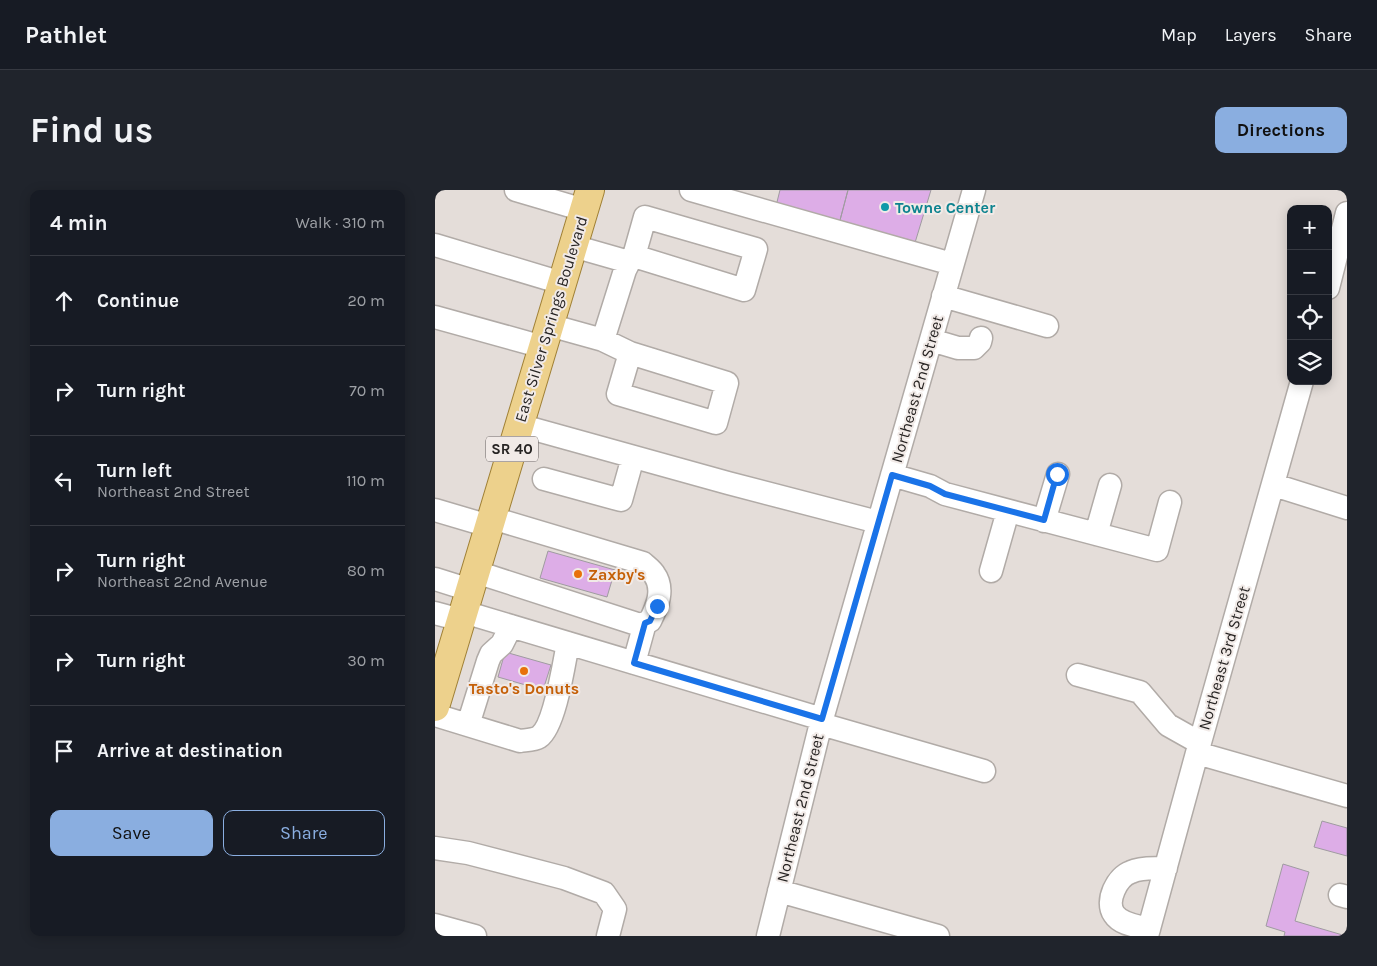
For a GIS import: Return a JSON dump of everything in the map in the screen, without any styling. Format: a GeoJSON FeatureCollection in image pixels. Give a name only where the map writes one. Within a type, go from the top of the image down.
{"type":"FeatureCollection","features":[{"type":"Feature","properties":{"kind":"main road","name":"East Silver Springs Boulevard"},"geometry":{"type":"LineString","coordinates":[[435,707],[587,200]]}},
{"type":"Feature","properties":{"kind":"street"},"geometry":{"type":"LineString","coordinates":[[516,190],[587,200]]}},
{"type":"Feature","properties":{"kind":"street"},"geometry":{"type":"LineString","coordinates":[[691,190],[952,264]]}},
{"type":"Feature","properties":{"kind":"street","name":"Northeast 2nd Street"},"geometry":{"type":"LineString","coordinates":[[768,936],[821,721],[974,190]]}},
{"type":"Feature","properties":{"kind":"street"},"geometry":{"type":"LineString","coordinates":[[1332,280],[1341,262],[1347,213]]}},
{"type":"Feature","properties":{"kind":"street"},"geometry":{"type":"LineString","coordinates":[[573,246],[631,259],[744,290],[756,249],[645,217],[631,259],[625,270],[603,340]]}},
{"type":"Feature","properties":{"kind":"street"},"geometry":{"type":"LineString","coordinates":[[435,245],[562,283]]}},
{"type":"Feature","properties":{"kind":"street"},"geometry":{"type":"LineString","coordinates":[[943,296],[985,324],[1047,326]]}},
{"type":"Feature","properties":{"kind":"street"},"geometry":{"type":"LineString","coordinates":[[435,317],[546,336],[603,340],[630,352],[727,383],[716,422],[618,394],[630,352]]}},
{"type":"Feature","properties":{"kind":"street"},"geometry":{"type":"LineString","coordinates":[[931,340],[958,348],[974,348],[980,342],[985,324]]}},
{"type":"Feature","properties":{"kind":"street","name":"Northeast 3rd Street"},"geometry":{"type":"LineString","coordinates":[[1148,933],[1198,748],[1301,385]]}},
{"type":"Feature","properties":{"kind":"street"},"geometry":{"type":"LineString","coordinates":[[519,426],[878,522]]}},
{"type":"Feature","properties":{"kind":"street"},"geometry":{"type":"LineString","coordinates":[[544,479],[621,500],[633,457]]}},
{"type":"Feature","properties":{"kind":"street"},"geometry":{"type":"LineString","coordinates":[[1044,520],[1057,474]]}},
{"type":"Feature","properties":{"kind":"street"},"geometry":{"type":"LineString","coordinates":[[892,475],[930,486],[945,494],[1157,550],[1170,502]]}},
{"type":"Feature","properties":{"kind":"street"},"geometry":{"type":"LineString","coordinates":[[1096,534],[1111,485]]}},
{"type":"Feature","properties":{"kind":"street"},"geometry":{"type":"LineString","coordinates":[[1273,485],[1347,508]]}},
{"type":"Feature","properties":{"kind":"street"},"geometry":{"type":"LineString","coordinates":[[435,510],[491,522],[643,562],[655,575],[659,588],[657,606],[650,621],[640,625],[468,598],[435,613]]}},
{"type":"Feature","properties":{"kind":"street"},"geometry":{"type":"LineString","coordinates":[[991,571],[1008,511]]}},
{"type":"Feature","properties":{"kind":"street"},"geometry":{"type":"LineString","coordinates":[[435,579],[511,626],[984,771]]}},
{"type":"Feature","properties":{"kind":"street"},"geometry":{"type":"LineString","coordinates":[[634,663],[645,623]]}},
{"type":"Feature","properties":{"kind":"street"},"geometry":{"type":"LineString","coordinates":[[468,725],[491,654],[502,644],[511,626]]}},
{"type":"Feature","properties":{"kind":"street"},"geometry":{"type":"LineString","coordinates":[[435,715],[520,741],[533,740],[541,736],[554,707],[561,683],[568,643]]}},
{"type":"Feature","properties":{"kind":"street"},"geometry":{"type":"LineString","coordinates":[[1078,674],[1140,692],[1167,725],[1198,748],[1347,796]]}},
{"type":"Feature","properties":{"kind":"street"},"geometry":{"type":"LineString","coordinates":[[435,848],[478,856],[563,878],[604,893],[615,909],[608,936]]}},
{"type":"Feature","properties":{"kind":"street"},"geometry":{"type":"LineString","coordinates":[[1148,933],[1125,923],[1114,914],[1111,903],[1114,890],[1123,876],[1131,872],[1143,869],[1166,868]]}},
{"type":"Feature","properties":{"kind":"street"},"geometry":{"type":"LineString","coordinates":[[779,890],[938,936]]}},
{"type":"Feature","properties":{"kind":"street"},"geometry":{"type":"LineString","coordinates":[[435,925],[475,936]]}},
{"type":"Feature","properties":{"kind":"building"},"geometry":{"type":"Polygon","coordinates":[[[780,190],[848,190],[839,224],[776,206],[780,190]]]}},
{"type":"Feature","properties":{"kind":"building","name":"Towne Center"},"geometry":{"type":"Polygon","coordinates":[[[848,190],[931,190],[914,246],[839,224],[848,190]]]}},
{"type":"Feature","properties":{"kind":"building","name":"Zaxby's"},"geometry":{"type":"Polygon","coordinates":[[[548,551],[615,570],[607,597],[540,578],[548,551]]]}},
{"type":"Feature","properties":{"kind":"building","name":"Tasto's Donuts"},"geometry":{"type":"Polygon","coordinates":[[[505,652],[551,665],[543,690],[498,677],[505,652]]]}},
{"type":"Feature","properties":{"kind":"building"},"geometry":{"type":"Polygon","coordinates":[[[1322,821],[1347,828],[1347,856],[1314,847],[1322,821]]]}},
{"type":"Feature","properties":{"kind":"building"},"geometry":{"type":"Polygon","coordinates":[[[1283,864],[1309,872],[1295,921],[1346,936],[1284,936],[1285,932],[1266,926],[1283,864]]]}},
{"type":"Feature","properties":{"kind":"place","name":"Towne Center"},"geometry":{"type":"Point","coordinates":[885,207]}},
{"type":"Feature","properties":{"kind":"place","name":"Zaxby's"},"geometry":{"type":"Point","coordinates":[578,574]}},
{"type":"Feature","properties":{"kind":"place","name":"Tasto's Donuts"},"geometry":{"type":"Point","coordinates":[524,671]}},
{"type":"Feature","properties":{"kind":"route"},"geometry":{"type":"LineString","coordinates":[[657,606],[650,621],[645,623],[634,663],[822,719],[892,475],[930,486],[945,494],[1044,520],[1057,474]]}}]}
